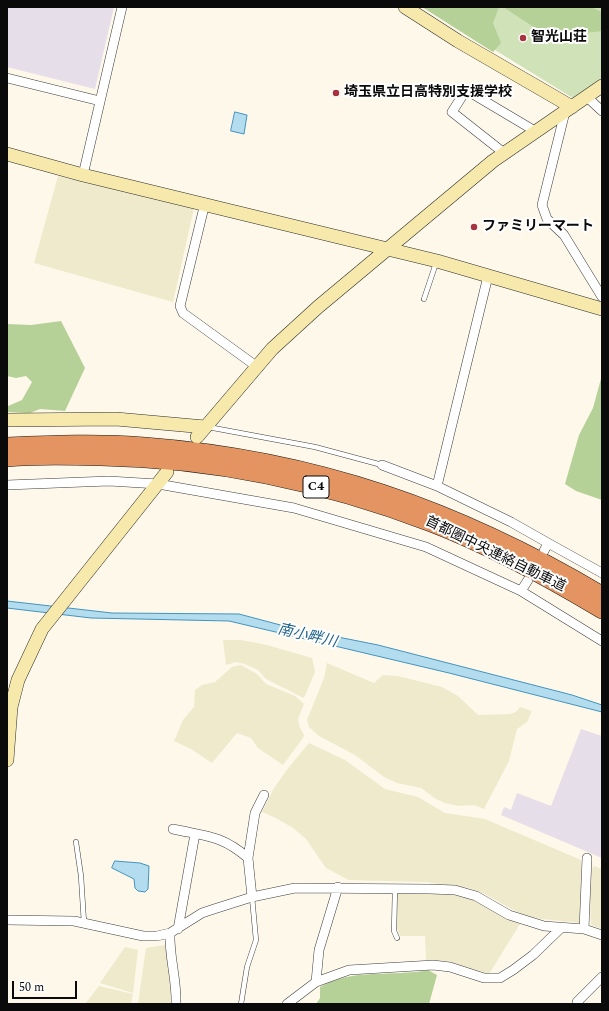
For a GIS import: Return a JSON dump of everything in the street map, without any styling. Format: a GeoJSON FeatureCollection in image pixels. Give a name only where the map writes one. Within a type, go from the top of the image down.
{"type":"FeatureCollection","features":[{"type":"Feature","properties":{"kind":"highway","name":"首都圏中央連絡自動車道"},"geometry":{"type":"LineString","coordinates":[[7,446],[74,443],[144,446],[204,452],[304,470],[383,492],[438,512],[529,554],[602,595]]}},
{"type":"Feature","properties":{"kind":"highway","name":"首都圏中央連絡自動車道"},"geometry":{"type":"LineString","coordinates":[[7,458],[75,456],[142,458],[248,471],[321,488],[380,505],[432,524],[524,566],[602,610]]}},
{"type":"Feature","properties":{"kind":"street"},"geometry":{"type":"LineString","coordinates":[[83,175],[122,7]]}},
{"type":"Feature","properties":{"kind":"street"},"geometry":{"type":"LineString","coordinates":[[405,7],[568,109]]}},
{"type":"Feature","properties":{"kind":"street"},"geometry":{"type":"LineString","coordinates":[[7,78],[100,101]]}},
{"type":"Feature","properties":{"kind":"street"},"geometry":{"type":"LineString","coordinates":[[7,420],[116,419],[201,432],[256,366],[289,333],[453,194],[504,153],[602,86]]}},
{"type":"Feature","properties":{"kind":"street"},"geometry":{"type":"LineString","coordinates":[[504,153],[452,112],[466,90],[535,131]]}},
{"type":"Feature","properties":{"kind":"street"},"geometry":{"type":"LineString","coordinates":[[586,97],[602,111]]}},
{"type":"Feature","properties":{"kind":"street"},"geometry":{"type":"LineString","coordinates":[[568,109],[542,205],[547,219],[564,235],[602,297]]}},
{"type":"Feature","properties":{"kind":"street"},"geometry":{"type":"LineString","coordinates":[[7,154],[83,175],[437,261],[602,309]]}},
{"type":"Feature","properties":{"kind":"street"},"geometry":{"type":"LineString","coordinates":[[205,204],[180,306],[183,313],[256,366]]}},
{"type":"Feature","properties":{"kind":"street"},"geometry":{"type":"LineString","coordinates":[[437,486],[488,276]]}},
{"type":"Feature","properties":{"kind":"street"},"geometry":{"type":"LineString","coordinates":[[382,465],[437,486],[511,522],[546,547],[602,573]]}},
{"type":"Feature","properties":{"kind":"street"},"geometry":{"type":"LineString","coordinates":[[7,760],[11,707],[18,680],[42,628],[167,472]]}},
{"type":"Feature","properties":{"kind":"street"},"geometry":{"type":"LineString","coordinates":[[7,485],[109,481],[158,484],[294,508],[426,547],[521,591],[602,641]]}},
{"type":"Feature","properties":{"kind":"street"},"geometry":{"type":"LineString","coordinates":[[521,591],[528,580]]}},
{"type":"Feature","properties":{"kind":"street"},"geometry":{"type":"LineString","coordinates":[[252,897],[248,858],[255,814],[264,795]]}},
{"type":"Feature","properties":{"kind":"street"},"geometry":{"type":"LineString","coordinates":[[172,829],[213,836],[227,842],[248,858]]}},
{"type":"Feature","properties":{"kind":"street"},"geometry":{"type":"LineString","coordinates":[[176,1004],[170,946],[195,834]]}},
{"type":"Feature","properties":{"kind":"street"},"geometry":{"type":"LineString","coordinates":[[584,929],[587,858]]}},
{"type":"Feature","properties":{"kind":"street"},"geometry":{"type":"LineString","coordinates":[[316,982],[319,950],[338,887]]}},
{"type":"Feature","properties":{"kind":"street"},"geometry":{"type":"LineString","coordinates":[[7,920],[74,921],[143,936],[157,936],[174,931],[202,913],[252,897],[295,888],[395,888],[456,890],[476,896],[509,915],[526,922],[561,928],[584,929],[602,935]]}},
{"type":"Feature","properties":{"kind":"street"},"geometry":{"type":"LineString","coordinates":[[287,1004],[316,982],[349,970],[433,965],[450,967],[484,978],[500,978],[533,955],[561,928]]}},
{"type":"Feature","properties":{"kind":"street"},"geometry":{"type":"LineString","coordinates":[[577,1003],[602,977]]}},
{"type":"Feature","properties":{"kind":"lane"},"geometry":{"type":"LineString","coordinates":[[424,299],[437,261]]}},
{"type":"Feature","properties":{"kind":"lane"},"geometry":{"type":"LineString","coordinates":[[201,432],[315,447],[382,465]]}},
{"type":"Feature","properties":{"kind":"lane"},"geometry":{"type":"LineString","coordinates":[[76,842],[81,876],[84,923]]}},
{"type":"Feature","properties":{"kind":"lane"},"geometry":{"type":"LineString","coordinates":[[395,888],[394,931],[397,938]]}},
{"type":"Feature","properties":{"kind":"lane"},"geometry":{"type":"LineString","coordinates":[[241,1004],[246,973],[256,940],[252,897]]}},
{"type":"Feature","properties":{"kind":"shaded area"},"geometry":{"type":"Polygon","coordinates":[[[7,7],[114,7],[95,89],[7,67],[7,7]]]}},
{"type":"Feature","properties":{"kind":"shaded area"},"geometry":{"type":"Polygon","coordinates":[[[58,176],[194,208],[173,302],[34,263],[58,176]]]}},
{"type":"Feature","properties":{"kind":"shaded area"},"geometry":{"type":"Polygon","coordinates":[[[223,640],[241,640],[267,645],[312,658],[315,672],[304,698],[266,679],[258,670],[245,664],[236,662],[226,665],[223,640]]]}},
{"type":"Feature","properties":{"kind":"shaded area"},"geometry":{"type":"Polygon","coordinates":[[[327,663],[374,683],[383,675],[398,676],[442,687],[458,696],[478,715],[510,714],[516,712],[520,707],[532,711],[527,722],[517,729],[509,761],[484,809],[474,805],[459,806],[445,803],[436,799],[421,788],[397,783],[384,777],[355,755],[319,736],[309,727],[307,720],[324,678],[327,663]]]}},
{"type":"Feature","properties":{"kind":"shaded area"},"geometry":{"type":"Polygon","coordinates":[[[241,665],[257,674],[266,684],[295,696],[304,704],[298,719],[300,728],[304,735],[303,738],[283,765],[258,748],[251,738],[237,733],[212,763],[191,749],[174,741],[183,720],[194,707],[195,690],[202,685],[215,682],[232,667],[241,665]]]}},
{"type":"Feature","properties":{"kind":"shaded area"},"geometry":{"type":"Polygon","coordinates":[[[581,729],[602,736],[602,858],[501,815],[504,807],[511,810],[517,793],[551,806],[581,729]]]}},
{"type":"Feature","properties":{"kind":"shaded area"},"geometry":{"type":"Polygon","coordinates":[[[309,743],[345,760],[385,789],[418,797],[445,813],[485,819],[581,860],[582,916],[580,923],[533,918],[517,912],[485,894],[469,888],[425,882],[349,880],[326,868],[306,839],[293,828],[262,812],[274,788],[309,743]]]}},
{"type":"Feature","properties":{"kind":"shaded area"},"geometry":{"type":"Polygon","coordinates":[[[594,866],[602,869],[602,929],[591,925],[589,873],[594,866]]]}},
{"type":"Feature","properties":{"kind":"shaded area"},"geometry":{"type":"Polygon","coordinates":[[[397,892],[454,895],[476,900],[501,916],[520,924],[489,974],[447,961],[426,960],[425,936],[400,936],[397,928],[397,892]]]}},
{"type":"Feature","properties":{"kind":"shaded area"},"geometry":{"type":"Polygon","coordinates":[[[165,945],[172,983],[173,1004],[138,1004],[146,948],[165,945]]]}},
{"type":"Feature","properties":{"kind":"shaded area"},"geometry":{"type":"Polygon","coordinates":[[[125,947],[138,950],[133,993],[100,983],[125,947]]]}},
{"type":"Feature","properties":{"kind":"shaded area"},"geometry":{"type":"Polygon","coordinates":[[[99,986],[133,994],[131,1004],[85,1004],[99,986]]]}},
{"type":"Feature","properties":{"kind":"green space"},"geometry":{"type":"Polygon","coordinates":[[[422,7],[499,7],[493,23],[501,43],[493,52],[422,7]]]}},
{"type":"Feature","properties":{"kind":"green space"},"geometry":{"type":"Polygon","coordinates":[[[425,7],[602,7],[602,78],[573,98],[425,7]]]}},
{"type":"Feature","properties":{"kind":"green space"},"geometry":{"type":"Polygon","coordinates":[[[503,7],[591,7],[602,12],[602,31],[549,37],[503,7]]]}},
{"type":"Feature","properties":{"kind":"green space"},"geometry":{"type":"Polygon","coordinates":[[[61,321],[85,368],[65,411],[40,409],[30,413],[8,412],[8,406],[22,400],[32,382],[26,376],[16,378],[7,376],[7,324],[31,325],[61,321]]]}},
{"type":"Feature","properties":{"kind":"green space"},"geometry":{"type":"Polygon","coordinates":[[[602,375],[602,500],[576,491],[565,484],[579,435],[593,408],[602,375]]]}},
{"type":"Feature","properties":{"kind":"green space"},"geometry":{"type":"Polygon","coordinates":[[[428,970],[437,975],[429,1004],[316,1004],[320,998],[320,987],[345,977],[428,970]]]}},
{"type":"Feature","properties":{"kind":"water"},"geometry":{"type":"Polygon","coordinates":[[[235,112],[247,115],[244,134],[231,131],[235,112]]]}},
{"type":"Feature","properties":{"kind":"water","name":"南小畔川"},"geometry":{"type":"Polygon","coordinates":[[[7,601],[112,613],[239,614],[288,627],[378,645],[572,695],[602,705],[602,712],[449,673],[229,621],[91,618],[7,608],[7,601]]]}},
{"type":"Feature","properties":{"kind":"water"},"geometry":{"type":"Polygon","coordinates":[[[115,861],[140,863],[149,866],[148,889],[145,892],[138,891],[135,888],[134,879],[112,868],[115,861]]]}},
{"type":"Feature","properties":{"kind":"place","name":"智光山荘"},"geometry":{"type":"Point","coordinates":[523,38]}},
{"type":"Feature","properties":{"kind":"place","name":"埼玉県立日高特別支援学校"},"geometry":{"type":"Point","coordinates":[336,93]}},
{"type":"Feature","properties":{"kind":"place","name":"ファミリーマート"},"geometry":{"type":"Point","coordinates":[474,227]}}]}
